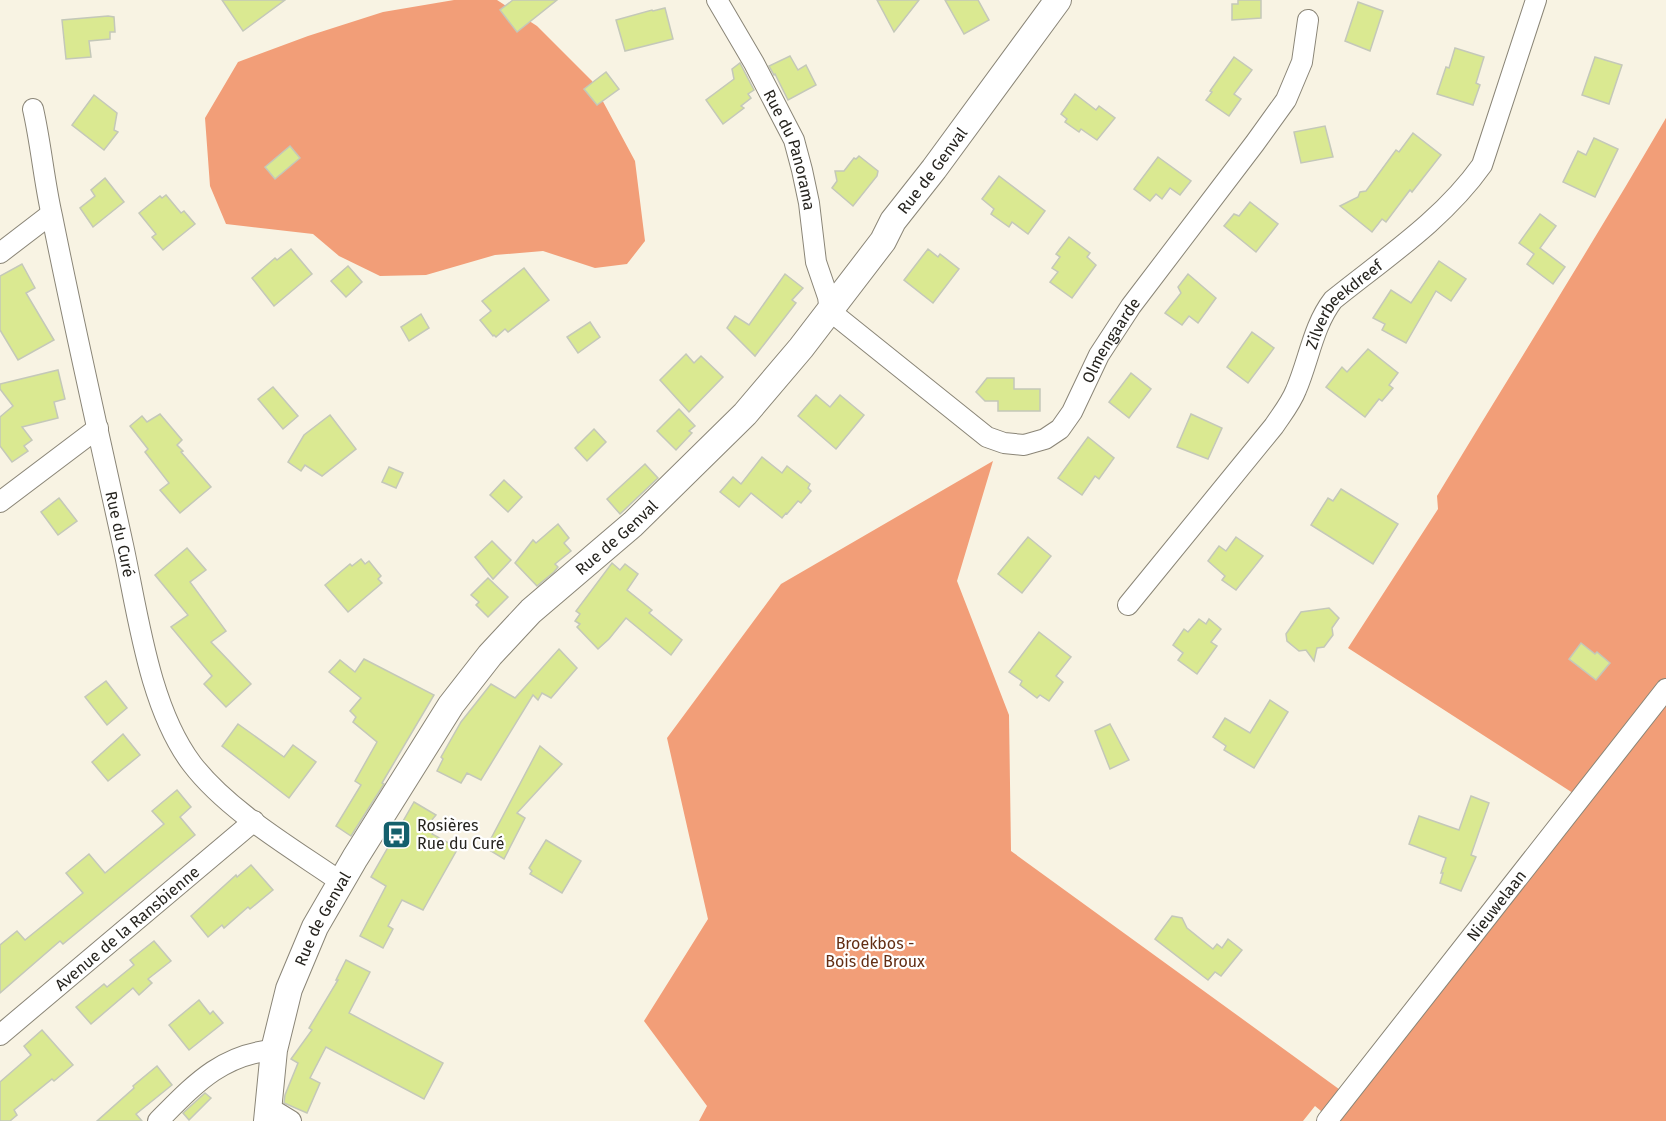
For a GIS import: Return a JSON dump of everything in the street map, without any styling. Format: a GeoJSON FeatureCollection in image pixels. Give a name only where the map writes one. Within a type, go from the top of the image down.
{"type":"FeatureCollection","features":[{"type":"Feature","properties":{"kind":"street","name":"Rue du Panorama"},"geometry":{"type":"LineString","coordinates":[[717,0],[754,63],[794,140],[809,203],[816,262],[828,297],[830,311]]}},
{"type":"Feature","properties":{"kind":"street","name":"Rue de Genval"},"geometry":{"type":"LineString","coordinates":[[268,1114],[274,1050],[289,989],[315,927],[451,705],[490,655],[531,611],[633,524],[745,414],[801,348],[883,241],[893,221],[1058,0]]}},
{"type":"Feature","properties":{"kind":"street","name":"Zilverbeekdreef"},"geometry":{"type":"LineString","coordinates":[[1128,605],[1274,426],[1296,391],[1323,313],[1333,300],[1445,210],[1482,165],[1536,0]]}},
{"type":"Feature","properties":{"kind":"street","name":"Olmengaarde"},"geometry":{"type":"LineString","coordinates":[[830,311],[987,437],[1004,443],[1024,445],[1045,438],[1060,429],[1072,412],[1098,355],[1131,306],[1256,143],[1286,100],[1302,62],[1308,20]]}},
{"type":"Feature","properties":{"kind":"street","name":"Rue du Curé"},"geometry":{"type":"LineString","coordinates":[[33,109],[51,214],[160,703],[172,732],[191,762],[227,801],[341,882]]}},
{"type":"Feature","properties":{"kind":"street"},"geometry":{"type":"LineString","coordinates":[[0,253],[51,214]]}},
{"type":"Feature","properties":{"kind":"street"},"geometry":{"type":"LineString","coordinates":[[0,502],[98,428]]}},
{"type":"Feature","properties":{"kind":"street","name":"Nieuwelaan"},"geometry":{"type":"LineString","coordinates":[[1327,1121],[1666,689]]}},
{"type":"Feature","properties":{"kind":"street","name":"Avenue de la Ransbienne"},"geometry":{"type":"LineString","coordinates":[[0,1035],[254,821]]}},
{"type":"Feature","properties":{"kind":"street"},"geometry":{"type":"LineString","coordinates":[[158,1121],[204,1076],[240,1057],[260,1051],[274,1050]]}},
{"type":"Feature","properties":{"kind":"street"},"geometry":{"type":"LineString","coordinates":[[268,1114],[291,1121]]}},
{"type":"Feature","properties":{"kind":"green space"},"geometry":{"type":"Polygon","coordinates":[[[454,0],[497,0],[537,26],[592,81],[635,161],[645,241],[627,264],[595,268],[543,251],[495,255],[426,275],[380,276],[339,256],[313,234],[226,224],[210,186],[205,118],[238,62],[383,12],[454,0]]]}},
{"type":"Feature","properties":{"kind":"green space","name":"Broekbos - Bois de Broux"},"geometry":{"type":"Polygon","coordinates":[[[1666,118],[1666,1121],[1333,1121],[1315,1106],[1303,1121],[699,1121],[707,1106],[644,1021],[708,919],[667,738],[781,584],[993,461],[957,581],[1009,715],[1011,851],[1343,1092],[1576,795],[1348,648],[1438,509],[1437,496],[1666,118]]]}},
{"type":"Feature","properties":{"kind":"building"},"geometry":{"type":"Polygon","coordinates":[[[222,0],[285,0],[243,31],[222,0]]]}},
{"type":"Feature","properties":{"kind":"building"},"geometry":{"type":"Polygon","coordinates":[[[513,0],[557,0],[517,32],[500,10],[513,0]]]}},
{"type":"Feature","properties":{"kind":"building"},"geometry":{"type":"Polygon","coordinates":[[[877,0],[919,0],[894,32],[877,0]]]}},
{"type":"Feature","properties":{"kind":"building"},"geometry":{"type":"Polygon","coordinates":[[[945,0],[978,0],[989,20],[964,34],[945,0]]]}},
{"type":"Feature","properties":{"kind":"building"},"geometry":{"type":"Polygon","coordinates":[[[1238,0],[1261,0],[1261,18],[1232,20],[1232,4],[1238,4],[1238,0]]]}},
{"type":"Feature","properties":{"kind":"building"},"geometry":{"type":"Polygon","coordinates":[[[1358,2],[1383,11],[1370,51],[1345,41],[1358,2]]]}},
{"type":"Feature","properties":{"kind":"building"},"geometry":{"type":"Polygon","coordinates":[[[665,8],[673,39],[625,51],[616,20],[665,8]]]}},
{"type":"Feature","properties":{"kind":"building"},"geometry":{"type":"Polygon","coordinates":[[[114,17],[115,32],[110,32],[110,39],[89,41],[91,57],[66,59],[62,20],[114,17]]]}},
{"type":"Feature","properties":{"kind":"building"},"geometry":{"type":"Polygon","coordinates":[[[1455,48],[1484,57],[1476,83],[1480,85],[1473,105],[1437,94],[1455,48]]]}},
{"type":"Feature","properties":{"kind":"building"},"geometry":{"type":"Polygon","coordinates":[[[790,56],[798,70],[806,65],[816,85],[788,100],[769,66],[790,56]]]}},
{"type":"Feature","properties":{"kind":"building"},"geometry":{"type":"Polygon","coordinates":[[[1234,57],[1252,70],[1234,94],[1241,99],[1229,116],[1206,100],[1234,57]]]}},
{"type":"Feature","properties":{"kind":"building"},"geometry":{"type":"Polygon","coordinates":[[[1595,57],[1622,65],[1609,104],[1582,95],[1595,57]]]}},
{"type":"Feature","properties":{"kind":"building"},"geometry":{"type":"Polygon","coordinates":[[[740,63],[754,90],[748,94],[751,98],[741,106],[744,108],[723,124],[706,100],[734,79],[732,69],[740,63]]]}},
{"type":"Feature","properties":{"kind":"building"},"geometry":{"type":"Polygon","coordinates":[[[606,72],[619,89],[597,105],[584,89],[606,72]]]}},
{"type":"Feature","properties":{"kind":"building"},"geometry":{"type":"Polygon","coordinates":[[[1075,94],[1096,110],[1099,106],[1115,118],[1097,140],[1081,129],[1079,132],[1065,122],[1067,119],[1061,114],[1075,94]]]}},
{"type":"Feature","properties":{"kind":"building"},"geometry":{"type":"Polygon","coordinates":[[[94,95],[117,113],[114,130],[118,132],[104,150],[72,125],[94,95]]]}},
{"type":"Feature","properties":{"kind":"building"},"geometry":{"type":"Polygon","coordinates":[[[1325,126],[1333,157],[1301,163],[1294,132],[1325,126]]]}},
{"type":"Feature","properties":{"kind":"building"},"geometry":{"type":"Polygon","coordinates":[[[1413,133],[1441,155],[1386,222],[1382,219],[1372,232],[1340,206],[1358,197],[1360,192],[1366,191],[1396,150],[1399,152],[1413,133]]]}},
{"type":"Feature","properties":{"kind":"building"},"geometry":{"type":"Polygon","coordinates":[[[1594,138],[1618,149],[1595,197],[1563,182],[1578,151],[1586,155],[1594,138]]]}},
{"type":"Feature","properties":{"kind":"building"},"geometry":{"type":"Polygon","coordinates":[[[290,146],[300,158],[275,179],[265,167],[290,146]]]}},
{"type":"Feature","properties":{"kind":"building"},"geometry":{"type":"Polygon","coordinates":[[[859,156],[878,171],[877,176],[853,206],[832,188],[837,181],[835,171],[844,171],[854,158],[859,156]]]}},
{"type":"Feature","properties":{"kind":"building"},"geometry":{"type":"Polygon","coordinates":[[[1158,157],[1191,181],[1180,195],[1170,188],[1162,199],[1156,194],[1150,201],[1134,189],[1158,157]]]}},
{"type":"Feature","properties":{"kind":"building"},"geometry":{"type":"Polygon","coordinates":[[[999,176],[1045,211],[1028,234],[1012,222],[1009,227],[991,214],[994,209],[982,199],[999,176]]]}},
{"type":"Feature","properties":{"kind":"building"},"geometry":{"type":"Polygon","coordinates":[[[105,178],[124,202],[93,227],[80,208],[95,196],[91,190],[105,178]]]}},
{"type":"Feature","properties":{"kind":"building"},"geometry":{"type":"Polygon","coordinates":[[[166,195],[181,213],[184,211],[195,224],[163,250],[152,237],[156,234],[139,213],[160,196],[162,198],[166,195]]]}},
{"type":"Feature","properties":{"kind":"building"},"geometry":{"type":"Polygon","coordinates":[[[1250,202],[1278,224],[1256,252],[1224,226],[1234,214],[1239,216],[1250,202]]]}},
{"type":"Feature","properties":{"kind":"building"},"geometry":{"type":"Polygon","coordinates":[[[1540,214],[1556,226],[1540,248],[1565,267],[1553,284],[1527,264],[1534,254],[1519,243],[1540,214]]]}},
{"type":"Feature","properties":{"kind":"building"},"geometry":{"type":"Polygon","coordinates":[[[1069,237],[1090,253],[1087,257],[1096,265],[1072,298],[1050,282],[1058,272],[1052,268],[1060,257],[1056,254],[1069,237]]]}},
{"type":"Feature","properties":{"kind":"building"},"geometry":{"type":"Polygon","coordinates":[[[291,249],[312,274],[274,306],[252,278],[275,258],[277,260],[291,249]]]}},
{"type":"Feature","properties":{"kind":"building"},"geometry":{"type":"Polygon","coordinates":[[[928,249],[938,257],[940,254],[959,269],[933,303],[904,280],[928,249]]]}},
{"type":"Feature","properties":{"kind":"building"},"geometry":{"type":"Polygon","coordinates":[[[1439,261],[1466,279],[1451,301],[1436,291],[1406,343],[1382,330],[1385,324],[1373,318],[1391,290],[1411,303],[1439,261]]]}},
{"type":"Feature","properties":{"kind":"building"},"geometry":{"type":"Polygon","coordinates":[[[22,264],[35,288],[26,293],[54,340],[18,360],[0,330],[0,276],[22,264]]]}},
{"type":"Feature","properties":{"kind":"building"},"geometry":{"type":"Polygon","coordinates":[[[348,266],[362,282],[346,297],[331,281],[348,266]]]}},
{"type":"Feature","properties":{"kind":"building"},"geometry":{"type":"Polygon","coordinates":[[[524,268],[549,300],[508,332],[505,329],[496,337],[493,336],[480,320],[491,311],[482,301],[524,268]]]}},
{"type":"Feature","properties":{"kind":"building"},"geometry":{"type":"Polygon","coordinates":[[[785,274],[803,288],[792,300],[796,303],[755,356],[727,328],[735,316],[749,325],[785,274]]]}},
{"type":"Feature","properties":{"kind":"building"},"geometry":{"type":"Polygon","coordinates":[[[1188,274],[1216,298],[1198,323],[1189,316],[1182,325],[1165,313],[1181,293],[1178,287],[1188,274]]]}},
{"type":"Feature","properties":{"kind":"building"},"geometry":{"type":"Polygon","coordinates":[[[421,314],[429,328],[409,341],[401,327],[421,314]]]}},
{"type":"Feature","properties":{"kind":"building"},"geometry":{"type":"Polygon","coordinates":[[[590,322],[600,337],[578,353],[567,337],[590,322]]]}},
{"type":"Feature","properties":{"kind":"building"},"geometry":{"type":"Polygon","coordinates":[[[1252,332],[1274,348],[1248,383],[1227,367],[1252,332]]]}},
{"type":"Feature","properties":{"kind":"building"},"geometry":{"type":"Polygon","coordinates":[[[1368,349],[1398,373],[1389,385],[1393,388],[1382,401],[1379,399],[1365,417],[1326,387],[1342,367],[1347,372],[1368,349]]]}},
{"type":"Feature","properties":{"kind":"building"},"geometry":{"type":"Polygon","coordinates":[[[686,354],[694,363],[701,356],[723,377],[689,412],[660,380],[686,354]]]}},
{"type":"Feature","properties":{"kind":"building"},"geometry":{"type":"Polygon","coordinates":[[[58,370],[65,399],[54,402],[58,418],[22,427],[32,440],[24,446],[28,451],[12,462],[0,446],[0,417],[13,406],[0,389],[0,384],[58,370]]]}},
{"type":"Feature","properties":{"kind":"building"},"geometry":{"type":"Polygon","coordinates":[[[1131,373],[1151,389],[1129,418],[1109,402],[1131,373]]]}},
{"type":"Feature","properties":{"kind":"building"},"geometry":{"type":"Polygon","coordinates":[[[987,378],[1014,378],[1014,389],[1040,389],[1040,411],[998,411],[998,401],[985,401],[976,392],[987,378]]]}},
{"type":"Feature","properties":{"kind":"building"},"geometry":{"type":"Polygon","coordinates":[[[273,387],[298,416],[283,429],[258,399],[273,387]]]}},
{"type":"Feature","properties":{"kind":"building"},"geometry":{"type":"Polygon","coordinates":[[[816,395],[830,407],[840,395],[864,415],[836,449],[798,416],[816,395]]]}},
{"type":"Feature","properties":{"kind":"building"},"geometry":{"type":"Polygon","coordinates":[[[679,409],[695,426],[689,431],[692,433],[676,450],[657,431],[679,409]]]}},
{"type":"Feature","properties":{"kind":"building"},"geometry":{"type":"Polygon","coordinates":[[[160,414],[182,440],[177,445],[183,451],[181,452],[211,487],[180,513],[160,490],[169,483],[145,452],[148,449],[130,426],[142,416],[147,422],[160,414]]]}},
{"type":"Feature","properties":{"kind":"building"},"geometry":{"type":"Polygon","coordinates":[[[1191,414],[1222,428],[1208,459],[1177,447],[1191,414]]]}},
{"type":"Feature","properties":{"kind":"building"},"geometry":{"type":"Polygon","coordinates":[[[330,415],[356,449],[322,476],[305,465],[301,471],[288,462],[304,435],[330,415]]]}},
{"type":"Feature","properties":{"kind":"building"},"geometry":{"type":"Polygon","coordinates":[[[594,429],[606,442],[587,461],[575,448],[594,429]]]}},
{"type":"Feature","properties":{"kind":"building"},"geometry":{"type":"Polygon","coordinates":[[[1088,437],[1114,458],[1099,479],[1095,476],[1082,495],[1058,478],[1088,437]]]}},
{"type":"Feature","properties":{"kind":"building"},"geometry":{"type":"Polygon","coordinates":[[[762,457],[782,473],[787,466],[810,484],[808,488],[811,491],[801,503],[798,501],[782,518],[751,493],[739,507],[720,492],[733,477],[741,484],[762,457]]]}},
{"type":"Feature","properties":{"kind":"building"},"geometry":{"type":"Polygon","coordinates":[[[645,464],[658,478],[620,514],[607,499],[645,464]]]}},
{"type":"Feature","properties":{"kind":"building"},"geometry":{"type":"Polygon","coordinates":[[[389,467],[403,473],[396,488],[382,482],[389,467]]]}},
{"type":"Feature","properties":{"kind":"building"},"geometry":{"type":"Polygon","coordinates":[[[504,480],[522,497],[508,512],[490,495],[504,480]]]}},
{"type":"Feature","properties":{"kind":"building"},"geometry":{"type":"Polygon","coordinates":[[[1341,489],[1398,524],[1373,564],[1311,525],[1328,498],[1333,501],[1341,489]]]}},
{"type":"Feature","properties":{"kind":"building"},"geometry":{"type":"Polygon","coordinates":[[[59,498],[77,521],[58,535],[41,512],[59,498]]]}},
{"type":"Feature","properties":{"kind":"building"},"geometry":{"type":"Polygon","coordinates":[[[558,524],[569,538],[564,543],[571,551],[555,564],[558,567],[554,572],[537,586],[515,563],[533,540],[536,543],[558,524]]]}},
{"type":"Feature","properties":{"kind":"building"},"geometry":{"type":"Polygon","coordinates":[[[1028,537],[1051,556],[1022,593],[998,574],[1028,537]]]}},
{"type":"Feature","properties":{"kind":"building"},"geometry":{"type":"Polygon","coordinates":[[[1236,537],[1263,556],[1236,590],[1222,580],[1225,576],[1208,561],[1219,546],[1226,551],[1236,537]]]}},
{"type":"Feature","properties":{"kind":"building"},"geometry":{"type":"Polygon","coordinates":[[[492,541],[511,560],[493,579],[475,557],[492,541]]]}},
{"type":"Feature","properties":{"kind":"building"},"geometry":{"type":"Polygon","coordinates":[[[187,548],[206,570],[190,582],[226,631],[211,642],[251,684],[226,707],[204,684],[212,676],[171,627],[188,615],[155,575],[187,548]]]}},
{"type":"Feature","properties":{"kind":"building"},"geometry":{"type":"Polygon","coordinates":[[[361,559],[365,564],[369,561],[381,576],[378,579],[382,583],[348,612],[325,585],[350,564],[352,566],[361,559]]]}},
{"type":"Feature","properties":{"kind":"building"},"geometry":{"type":"Polygon","coordinates":[[[612,563],[620,570],[625,564],[638,574],[627,590],[652,610],[649,613],[682,640],[671,655],[626,618],[598,649],[577,627],[580,624],[575,621],[580,614],[576,611],[612,563]]]}},
{"type":"Feature","properties":{"kind":"building"},"geometry":{"type":"Polygon","coordinates":[[[488,578],[508,597],[488,617],[476,605],[479,602],[471,595],[488,578]]]}},
{"type":"Feature","properties":{"kind":"building"},"geometry":{"type":"Polygon","coordinates":[[[1329,608],[1339,618],[1332,628],[1333,635],[1324,647],[1317,648],[1314,661],[1306,650],[1299,651],[1287,641],[1286,634],[1301,612],[1329,608]]]}},
{"type":"Feature","properties":{"kind":"building"},"geometry":{"type":"Polygon","coordinates":[[[1199,619],[1206,624],[1209,619],[1221,629],[1211,642],[1217,646],[1197,674],[1178,660],[1183,653],[1173,645],[1184,629],[1188,632],[1199,619]]]}},
{"type":"Feature","properties":{"kind":"building"},"geometry":{"type":"Polygon","coordinates":[[[1039,632],[1071,657],[1056,676],[1063,682],[1049,701],[1040,695],[1037,698],[1020,685],[1022,681],[1009,672],[1039,632]]]}},
{"type":"Feature","properties":{"kind":"building"},"geometry":{"type":"Polygon","coordinates":[[[1581,643],[1610,663],[1596,680],[1569,659],[1581,643]]]}},
{"type":"Feature","properties":{"kind":"building"},"geometry":{"type":"Polygon","coordinates":[[[559,649],[577,668],[551,698],[542,693],[538,700],[533,695],[481,780],[467,773],[461,783],[437,771],[443,759],[441,757],[461,722],[491,684],[515,698],[559,649]]]}},
{"type":"Feature","properties":{"kind":"building"},"geometry":{"type":"Polygon","coordinates":[[[364,659],[434,695],[382,783],[384,784],[351,836],[336,826],[361,785],[355,781],[377,742],[353,722],[356,717],[350,711],[361,698],[329,672],[340,660],[355,672],[364,659]]]}},
{"type":"Feature","properties":{"kind":"building"},"geometry":{"type":"Polygon","coordinates":[[[106,681],[127,708],[107,725],[85,697],[106,681]]]}},
{"type":"Feature","properties":{"kind":"building"},"geometry":{"type":"Polygon","coordinates":[[[1270,700],[1288,712],[1254,768],[1224,750],[1226,746],[1213,737],[1225,718],[1250,733],[1270,700]]]}},
{"type":"Feature","properties":{"kind":"building"},"geometry":{"type":"Polygon","coordinates":[[[238,724],[284,757],[293,745],[316,762],[289,798],[222,746],[238,724]]]}},
{"type":"Feature","properties":{"kind":"building"},"geometry":{"type":"Polygon","coordinates":[[[1110,724],[1129,760],[1110,769],[1095,731],[1110,724]]]}},
{"type":"Feature","properties":{"kind":"building"},"geometry":{"type":"Polygon","coordinates":[[[123,734],[140,755],[108,781],[92,762],[123,734]]]}},
{"type":"Feature","properties":{"kind":"building"},"geometry":{"type":"Polygon","coordinates":[[[540,746],[562,764],[517,813],[525,818],[504,859],[486,848],[540,746]]]}},
{"type":"Feature","properties":{"kind":"building"},"geometry":{"type":"Polygon","coordinates":[[[177,790],[191,807],[180,817],[195,835],[63,944],[60,941],[0,993],[0,945],[17,931],[25,940],[83,893],[66,873],[89,854],[105,873],[164,824],[152,811],[177,790]]]}},
{"type":"Feature","properties":{"kind":"building"},"geometry":{"type":"Polygon","coordinates":[[[1471,796],[1489,803],[1471,855],[1476,857],[1461,891],[1440,883],[1446,858],[1409,844],[1419,816],[1459,830],[1471,796]]]}},
{"type":"Feature","properties":{"kind":"building"},"geometry":{"type":"Polygon","coordinates":[[[414,802],[436,815],[431,821],[437,824],[432,834],[458,848],[423,910],[402,900],[388,926],[393,929],[383,948],[360,936],[386,886],[371,877],[414,802]]]}},
{"type":"Feature","properties":{"kind":"building"},"geometry":{"type":"Polygon","coordinates":[[[546,840],[581,861],[562,893],[530,874],[532,871],[529,868],[546,840]]]}},
{"type":"Feature","properties":{"kind":"building"},"geometry":{"type":"Polygon","coordinates":[[[251,865],[273,890],[250,909],[248,907],[224,928],[222,925],[208,937],[191,916],[236,875],[237,877],[251,865]]]}},
{"type":"Feature","properties":{"kind":"building"},"geometry":{"type":"Polygon","coordinates":[[[1172,916],[1182,918],[1187,928],[1213,949],[1217,944],[1222,948],[1228,939],[1242,950],[1221,976],[1215,972],[1208,980],[1155,939],[1172,916]]]}},
{"type":"Feature","properties":{"kind":"building"},"geometry":{"type":"Polygon","coordinates":[[[154,941],[171,961],[148,979],[152,983],[139,995],[133,988],[91,1024],[76,1007],[104,984],[107,987],[134,965],[130,960],[154,941]]]}},
{"type":"Feature","properties":{"kind":"building"},"geometry":{"type":"Polygon","coordinates":[[[346,960],[370,972],[349,1013],[443,1063],[424,1099],[326,1047],[310,1078],[320,1083],[307,1113],[284,1103],[298,1063],[291,1059],[312,1030],[309,1028],[338,980],[336,980],[346,960]]]}},
{"type":"Feature","properties":{"kind":"building"},"geometry":{"type":"Polygon","coordinates":[[[199,1000],[210,1014],[213,1011],[223,1023],[189,1050],[169,1025],[199,1000]]]}},
{"type":"Feature","properties":{"kind":"building"},"geometry":{"type":"Polygon","coordinates":[[[42,1030],[73,1065],[14,1110],[17,1115],[10,1121],[0,1121],[0,1082],[31,1055],[24,1046],[42,1030]]]}},
{"type":"Feature","properties":{"kind":"building"},"geometry":{"type":"Polygon","coordinates":[[[157,1066],[172,1085],[136,1114],[142,1121],[97,1121],[134,1088],[133,1086],[157,1066]]]}},
{"type":"Feature","properties":{"kind":"building"},"geometry":{"type":"Polygon","coordinates":[[[205,1093],[211,1098],[189,1120],[183,1113],[205,1093]]]}},
{"type":"Feature","properties":{"kind":"place","name":"Rosières Rue du Curé"},"geometry":{"type":"Point","coordinates":[396,834]}}]}
